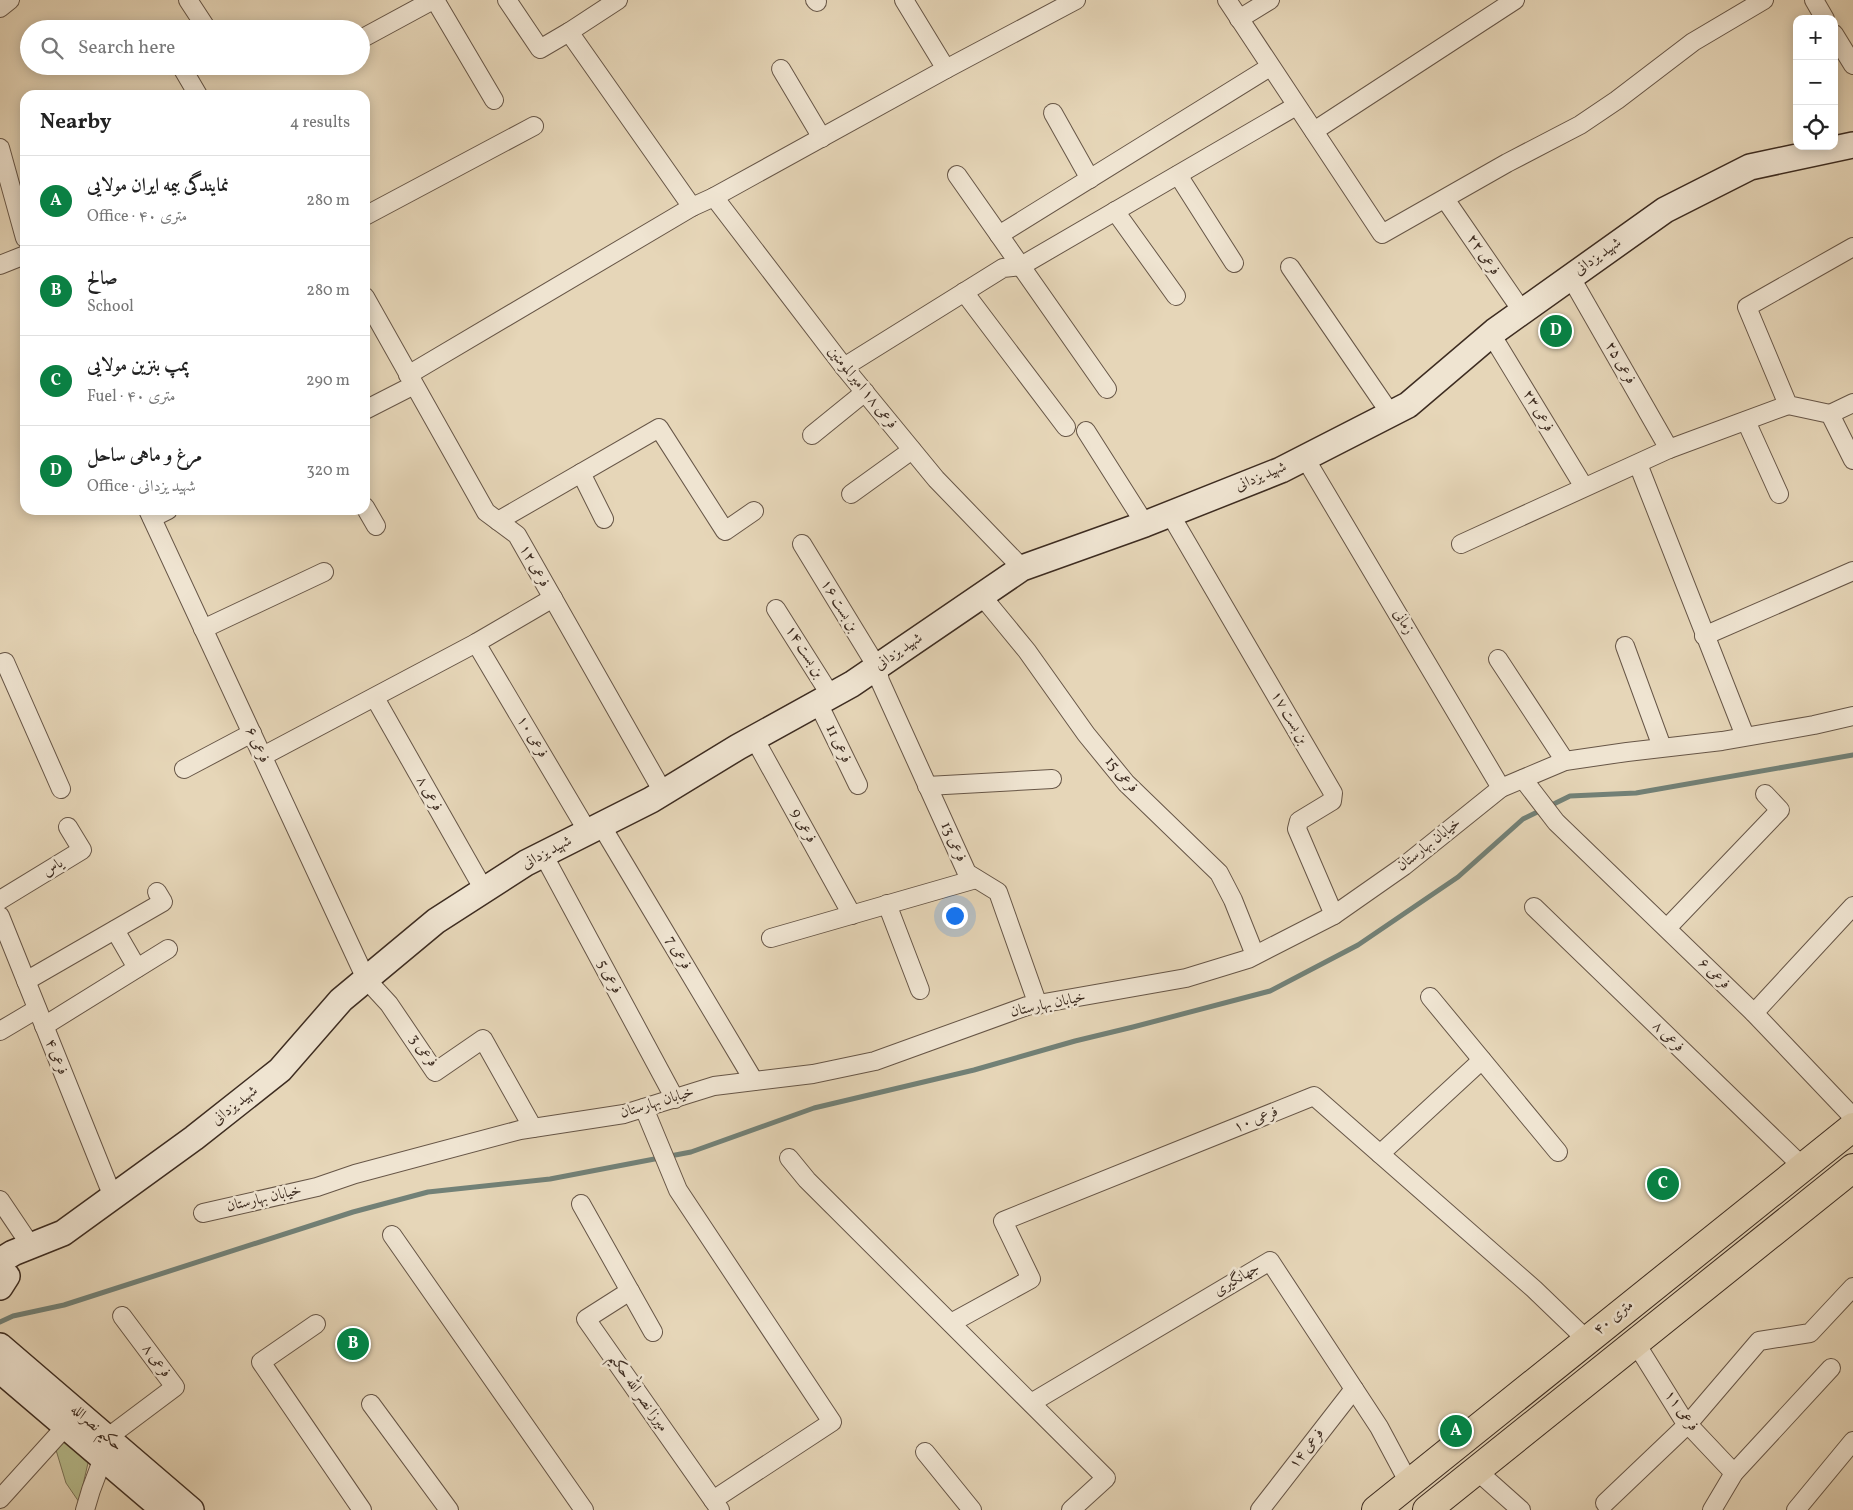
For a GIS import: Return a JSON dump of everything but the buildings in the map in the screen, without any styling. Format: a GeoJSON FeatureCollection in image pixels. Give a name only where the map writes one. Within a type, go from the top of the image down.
{"type":"FeatureCollection","features":[{"type":"Feature","properties":{"kind":"main road","name":"۴۰ متری"},"geometry":{"type":"LineString","coordinates":[[1376,1510],[1853,1127]]}},
{"type":"Feature","properties":{"kind":"main road"},"geometry":{"type":"LineString","coordinates":[[1427,1510],[1853,1168]]}},
{"type":"Feature","properties":{"kind":"street"},"geometry":{"type":"LineString","coordinates":[[0,8],[10,0]]}},
{"type":"Feature","properties":{"kind":"street"},"geometry":{"type":"LineString","coordinates":[[188,0],[201,20]]}},
{"type":"Feature","properties":{"kind":"street"},"geometry":{"type":"LineString","coordinates":[[370,34],[434,0],[494,100]]}},
{"type":"Feature","properties":{"kind":"street"},"geometry":{"type":"LineString","coordinates":[[507,0],[540,49],[618,0]]}},
{"type":"Feature","properties":{"kind":"street"},"geometry":{"type":"LineString","coordinates":[[904,0],[946,68]]}},
{"type":"Feature","properties":{"kind":"street"},"geometry":{"type":"LineString","coordinates":[[370,407],[692,207],[822,138],[946,68],[1076,0]]}},
{"type":"Feature","properties":{"kind":"street"},"geometry":{"type":"LineString","coordinates":[[1226,0],[1382,234],[1507,163],[1580,125],[1617,100],[1693,42],[1764,0]]}},
{"type":"Feature","properties":{"kind":"street"},"geometry":{"type":"LineString","coordinates":[[1239,19],[1270,0]]}},
{"type":"Feature","properties":{"kind":"street"},"geometry":{"type":"LineString","coordinates":[[1314,131],[1515,0]]}},
{"type":"Feature","properties":{"kind":"street"},"geometry":{"type":"LineString","coordinates":[[1814,0],[1823,15]]}},
{"type":"Feature","properties":{"kind":"street"},"geometry":{"type":"LineString","coordinates":[[569,32],[692,207]]}},
{"type":"Feature","properties":{"kind":"street"},"geometry":{"type":"LineString","coordinates":[[1838,41],[1853,65]]}},
{"type":"Feature","properties":{"kind":"street"},"geometry":{"type":"LineString","coordinates":[[999,235],[1270,67]]}},
{"type":"Feature","properties":{"kind":"street"},"geometry":{"type":"LineString","coordinates":[[781,69],[822,138]]}},
{"type":"Feature","properties":{"kind":"street"},"geometry":{"type":"LineString","coordinates":[[186,75],[195,90]]}},
{"type":"Feature","properties":{"kind":"street"},"geometry":{"type":"LineString","coordinates":[[844,367],[1003,268],[1021,266],[1296,106]]}},
{"type":"Feature","properties":{"kind":"street"},"geometry":{"type":"LineString","coordinates":[[1053,113],[1090,179]]}},
{"type":"Feature","properties":{"kind":"street"},"geometry":{"type":"LineString","coordinates":[[370,213],[534,126]]}},
{"type":"Feature","properties":{"kind":"street","name":"شهید یزدانی"},"geometry":{"type":"LineString","coordinates":[[2,1276],[13,1253],[63,1233],[238,1105],[280,1070],[341,1000],[436,921],[526,863],[663,792],[824,699],[877,667],[981,594],[1022,568],[1145,524],[1281,470],[1408,404],[1491,334],[1665,210],[1750,167],[1853,145]]}},
{"type":"Feature","properties":{"kind":"street"},"geometry":{"type":"LineString","coordinates":[[0,148],[20,220]]}},
{"type":"Feature","properties":{"kind":"street"},"geometry":{"type":"LineString","coordinates":[[957,175],[1107,389]]}},
{"type":"Feature","properties":{"kind":"street"},"geometry":{"type":"LineString","coordinates":[[1178,175],[1234,263]]}},
{"type":"Feature","properties":{"kind":"street","name":"فرعی ۱۸ امیرالمومنین"},"geometry":{"type":"LineString","coordinates":[[714,197],[844,367],[936,479],[1022,568]]}},
{"type":"Feature","properties":{"kind":"street","name":"فرعی ۲۲"},"geometry":{"type":"LineString","coordinates":[[1444,199],[1522,311]]}},
{"type":"Feature","properties":{"kind":"street"},"geometry":{"type":"LineString","coordinates":[[1115,211],[1176,296]]}},
{"type":"Feature","properties":{"kind":"street"},"geometry":{"type":"LineString","coordinates":[[1788,405],[1747,307],[1853,247]]}},
{"type":"Feature","properties":{"kind":"street"},"geometry":{"type":"LineString","coordinates":[[0,265],[20,257]]}},
{"type":"Feature","properties":{"kind":"street"},"geometry":{"type":"LineString","coordinates":[[1290,267],[1390,413]]}},
{"type":"Feature","properties":{"kind":"street","name":"فرعی ۲۵"},"geometry":{"type":"LineString","coordinates":[[1570,276],[1669,449]]}},
{"type":"Feature","properties":{"kind":"street"},"geometry":{"type":"LineString","coordinates":[[964,292],[1066,427]]}},
{"type":"Feature","properties":{"kind":"street","name":"فرعی ۱۲"},"geometry":{"type":"LineString","coordinates":[[370,306],[486,512],[517,535],[663,792]]}},
{"type":"Feature","properties":{"kind":"street","name":"فرعی ۲۳"},"geometry":{"type":"LineString","coordinates":[[1491,334],[1584,487]]}},
{"type":"Feature","properties":{"kind":"street"},"geometry":{"type":"LineString","coordinates":[[812,435],[864,392]]}},
{"type":"Feature","properties":{"kind":"street"},"geometry":{"type":"LineString","coordinates":[[1461,544],[1669,449],[1788,405],[1830,414],[1853,403]]}},
{"type":"Feature","properties":{"kind":"street"},"geometry":{"type":"LineString","coordinates":[[1830,414],[1853,460]]}},
{"type":"Feature","properties":{"kind":"street"},"geometry":{"type":"LineString","coordinates":[[1746,421],[1779,494]]}},
{"type":"Feature","properties":{"kind":"street"},"geometry":{"type":"LineString","coordinates":[[498,521],[659,428],[725,531],[754,511]]}},
{"type":"Feature","properties":{"kind":"street"},"geometry":{"type":"LineString","coordinates":[[1086,432],[1145,524]]}},
{"type":"Feature","properties":{"kind":"street"},"geometry":{"type":"LineString","coordinates":[[851,494],[912,450]]}},
{"type":"Feature","properties":{"kind":"street","name":"زمانی"},"geometry":{"type":"LineString","coordinates":[[1305,458],[1501,788]]}},
{"type":"Feature","properties":{"kind":"street"},"geometry":{"type":"LineString","coordinates":[[1638,464],[1704,636],[1745,736]]}},
{"type":"Feature","properties":{"kind":"street"},"geometry":{"type":"LineString","coordinates":[[581,473],[604,519]]}},
{"type":"Feature","properties":{"kind":"street","name":"بن بست ۱۷"},"geometry":{"type":"LineString","coordinates":[[1170,514],[1333,793],[1332,801],[1299,821],[1297,829],[1334,915]]}},
{"type":"Feature","properties":{"kind":"street","name":"فرعی ۶"},"geometry":{"type":"LineString","coordinates":[[150,515],[366,979]]}},
{"type":"Feature","properties":{"kind":"street"},"geometry":{"type":"LineString","coordinates":[[370,515],[376,526]]}},
{"type":"Feature","properties":{"kind":"street","name":"بن بست ۱۶"},"geometry":{"type":"LineString","coordinates":[[802,544],[877,667]]}},
{"type":"Feature","properties":{"kind":"street"},"geometry":{"type":"LineString","coordinates":[[1704,636],[1853,571]]}},
{"type":"Feature","properties":{"kind":"street"},"geometry":{"type":"LineString","coordinates":[[203,629],[324,572]]}},
{"type":"Feature","properties":{"kind":"street","name":"فرعی 15"},"geometry":{"type":"LineString","coordinates":[[981,594],[1027,651],[1086,734],[1126,783],[1219,874],[1233,900],[1255,955]]}},
{"type":"Feature","properties":{"kind":"street"},"geometry":{"type":"LineString","coordinates":[[263,756],[476,643],[553,598]]}},
{"type":"Feature","properties":{"kind":"street","name":"بن بست ۱۴"},"geometry":{"type":"LineString","coordinates":[[776,609],[824,699]]}},
{"type":"Feature","properties":{"kind":"street","name":"فرعی ۱۰"},"geometry":{"type":"LineString","coordinates":[[476,643],[595,828]]}},
{"type":"Feature","properties":{"kind":"street"},"geometry":{"type":"LineString","coordinates":[[1625,646],[1662,748]]}},
{"type":"Feature","properties":{"kind":"street"},"geometry":{"type":"LineString","coordinates":[[1498,659],[1565,761]]}},
{"type":"Feature","properties":{"kind":"street"},"geometry":{"type":"LineString","coordinates":[[0,664],[4,662],[61,790]]}},
{"type":"Feature","properties":{"kind":"street","name":"فرعی 13"},"geometry":{"type":"LineString","coordinates":[[877,667],[880,681],[967,874],[998,892],[1038,1005]]}},
{"type":"Feature","properties":{"kind":"street","name":"فرعی ۸"},"geometry":{"type":"LineString","coordinates":[[375,698],[484,890]]}},
{"type":"Feature","properties":{"kind":"street","name":"فرعی 11"},"geometry":{"type":"LineString","coordinates":[[824,699],[858,785]]}},
{"type":"Feature","properties":{"kind":"street","name":"خیابان بهارستان"},"geometry":{"type":"LineString","coordinates":[[203,1213],[317,1187],[399,1162],[520,1130],[624,1114],[714,1086],[814,1074],[875,1062],[1027,1006],[1186,978],[1248,959],[1334,915],[1404,866],[1501,788],[1565,761],[1745,736],[1814,725],[1853,716]]}},
{"type":"Feature","properties":{"kind":"street"},"geometry":{"type":"LineString","coordinates":[[184,770],[252,733]]}},
{"type":"Feature","properties":{"kind":"street","name":"فرعی 9"},"geometry":{"type":"LineString","coordinates":[[754,738],[852,915]]}},
{"type":"Feature","properties":{"kind":"street"},"geometry":{"type":"LineString","coordinates":[[927,786],[1052,779]]}},
{"type":"Feature","properties":{"kind":"street","name":"فرعی ۶"},"geometry":{"type":"LineString","coordinates":[[1523,779],[1556,822],[1754,1013],[1853,1117]]}},
{"type":"Feature","properties":{"kind":"street"},"geometry":{"type":"LineString","coordinates":[[1667,928],[1780,810],[1765,794]]}},
{"type":"Feature","properties":{"kind":"street","name":"یاس"},"geometry":{"type":"LineString","coordinates":[[0,900],[82,850],[68,826]]}},
{"type":"Feature","properties":{"kind":"street","name":"فرعی 7"},"geometry":{"type":"LineString","coordinates":[[595,828],[754,1081]]}},
{"type":"Feature","properties":{"kind":"street","name":"فرعی 5"},"geometry":{"type":"LineString","coordinates":[[544,854],[674,1098]]}},
{"type":"Feature","properties":{"kind":"street"},"geometry":{"type":"LineString","coordinates":[[771,938],[976,879]]}},
{"type":"Feature","properties":{"kind":"street"},"geometry":{"type":"LineString","coordinates":[[26,981],[163,902],[157,892]]}},
{"type":"Feature","properties":{"kind":"street"},"geometry":{"type":"LineString","coordinates":[[887,904],[920,990]]}},
{"type":"Feature","properties":{"kind":"street","name":"فرعی ۸"},"geometry":{"type":"LineString","coordinates":[[1534,906],[1803,1167]]}},
{"type":"Feature","properties":{"kind":"street"},"geometry":{"type":"LineString","coordinates":[[1754,1013],[1853,906]]}},
{"type":"Feature","properties":{"kind":"street","name":"فرعی ۴"},"geometry":{"type":"LineString","coordinates":[[0,916],[113,1197]]}},
{"type":"Feature","properties":{"kind":"street"},"geometry":{"type":"LineString","coordinates":[[115,930],[137,968]]}},
{"type":"Feature","properties":{"kind":"street"},"geometry":{"type":"LineString","coordinates":[[44,1026],[168,949]]}},
{"type":"Feature","properties":{"kind":"street","name":"فرعی 3"},"geometry":{"type":"LineString","coordinates":[[366,979],[389,1004],[435,1072],[482,1040],[533,1128]]}},
{"type":"Feature","properties":{"kind":"street"},"geometry":{"type":"LineString","coordinates":[[1430,998],[1558,1152]]}},
{"type":"Feature","properties":{"kind":"street"},"geometry":{"type":"LineString","coordinates":[[0,1031],[37,1009]]}},
{"type":"Feature","properties":{"kind":"street"},"geometry":{"type":"LineString","coordinates":[[1380,1154],[1482,1060]]}},
{"type":"Feature","properties":{"kind":"street","name":"فرعی ۱۰"},"geometry":{"type":"LineString","coordinates":[[951,1323],[1031,1279],[1002,1221],[1314,1096],[1534,1289],[1587,1340]]}},
{"type":"Feature","properties":{"kind":"street"},"geometry":{"type":"LineString","coordinates":[[644,1108],[674,1181],[701,1227],[832,1422],[717,1505]]}},
{"type":"Feature","properties":{"kind":"street"},"geometry":{"type":"LineString","coordinates":[[789,1158],[807,1180],[1106,1478],[1071,1510]]}},
{"type":"Feature","properties":{"kind":"street"},"geometry":{"type":"LineString","coordinates":[[0,1200],[31,1246]]}},
{"type":"Feature","properties":{"kind":"street"},"geometry":{"type":"LineString","coordinates":[[580,1204],[653,1332]]}},
{"type":"Feature","properties":{"kind":"street"},"geometry":{"type":"LineString","coordinates":[[2,1276],[31,1262],[63,1233]]}},
{"type":"Feature","properties":{"kind":"street"},"geometry":{"type":"LineString","coordinates":[[392,1235],[584,1510]]}},
{"type":"Feature","properties":{"kind":"street","name":"جهانگیری"},"geometry":{"type":"LineString","coordinates":[[1031,1403],[1270,1261],[1379,1427],[1410,1483]]}},
{"type":"Feature","properties":{"kind":"street"},"geometry":{"type":"LineString","coordinates":[[1605,1503],[1688,1424],[1759,1341],[1810,1334],[1853,1288]]}},
{"type":"Feature","properties":{"kind":"street","name":"میرزا نصر الله حکیم"},"geometry":{"type":"LineString","coordinates":[[630,1291],[586,1319],[717,1505]]}},
{"type":"Feature","properties":{"kind":"street","name":"فرعی ۸"},"geometry":{"type":"LineString","coordinates":[[105,1448],[175,1387],[122,1316]]}},
{"type":"Feature","properties":{"kind":"street"},"geometry":{"type":"LineString","coordinates":[[316,1324],[261,1362],[362,1510]]}},
{"type":"Feature","properties":{"kind":"street","name":"فرعی ۱۱"},"geometry":{"type":"LineString","coordinates":[[1635,1342],[1688,1424],[1734,1473]]}},
{"type":"Feature","properties":{"kind":"street","name":"حکیم نصرالله"},"geometry":{"type":"LineString","coordinates":[[0,1345],[105,1448],[164,1510]]}},
{"type":"Feature","properties":{"kind":"street"},"geometry":{"type":"LineString","coordinates":[[1712,1510],[1734,1473],[1832,1368]]}},
{"type":"Feature","properties":{"kind":"street","name":"حکیم نصرالله"},"geometry":{"type":"LineString","coordinates":[[0,1370],[66,1426],[105,1448],[191,1510]]}},
{"type":"Feature","properties":{"kind":"street","name":"فرعی ۱۴"},"geometry":{"type":"LineString","coordinates":[[1260,1510],[1354,1388]]}},
{"type":"Feature","properties":{"kind":"street"},"geometry":{"type":"LineString","coordinates":[[372,1404],[449,1510]]}},
{"type":"Feature","properties":{"kind":"street"},"geometry":{"type":"LineString","coordinates":[[0,1499],[66,1426]]}},
{"type":"Feature","properties":{"kind":"street"},"geometry":{"type":"LineString","coordinates":[[1796,1510],[1853,1440]]}},
{"type":"Feature","properties":{"kind":"street"},"geometry":{"type":"LineString","coordinates":[[85,1510],[105,1448]]}},
{"type":"Feature","properties":{"kind":"street"},"geometry":{"type":"LineString","coordinates":[[925,1452],[972,1510]]}},
{"type":"Feature","properties":{"kind":"street"},"geometry":{"type":"LineString","coordinates":[[1476,1470],[1520,1510]]}},
{"type":"Feature","properties":{"kind":"green space"},"geometry":{"type":"Polygon","coordinates":[[[64,1441],[88,1463],[79,1502],[66,1483],[56,1450],[64,1441]]]}},
{"type":"Feature","properties":{"kind":"waterway"},"geometry":{"type":"LineString","coordinates":[[0,1322],[13,1316],[64,1305],[353,1212],[428,1192],[550,1179],[691,1152],[814,1108],[974,1070],[1075,1041],[1270,991],[1358,945],[1458,877],[1523,819],[1570,796],[1636,793],[1853,755]]}},
{"type":"Feature","properties":{"kind":"place","name":"مرغ و ماهی ساحل"},"geometry":{"type":"Point","coordinates":[1556,331]}},
{"type":"Feature","properties":{"kind":"place","name":"پمپ بنزین مولایی"},"geometry":{"type":"Point","coordinates":[1663,1184]}},
{"type":"Feature","properties":{"kind":"place","name":"صالح"},"geometry":{"type":"Point","coordinates":[353,1344]}},
{"type":"Feature","properties":{"kind":"place","name":"نمایندگی بیمه ایران مولایی"},"geometry":{"type":"Point","coordinates":[1456,1431]}}]}
